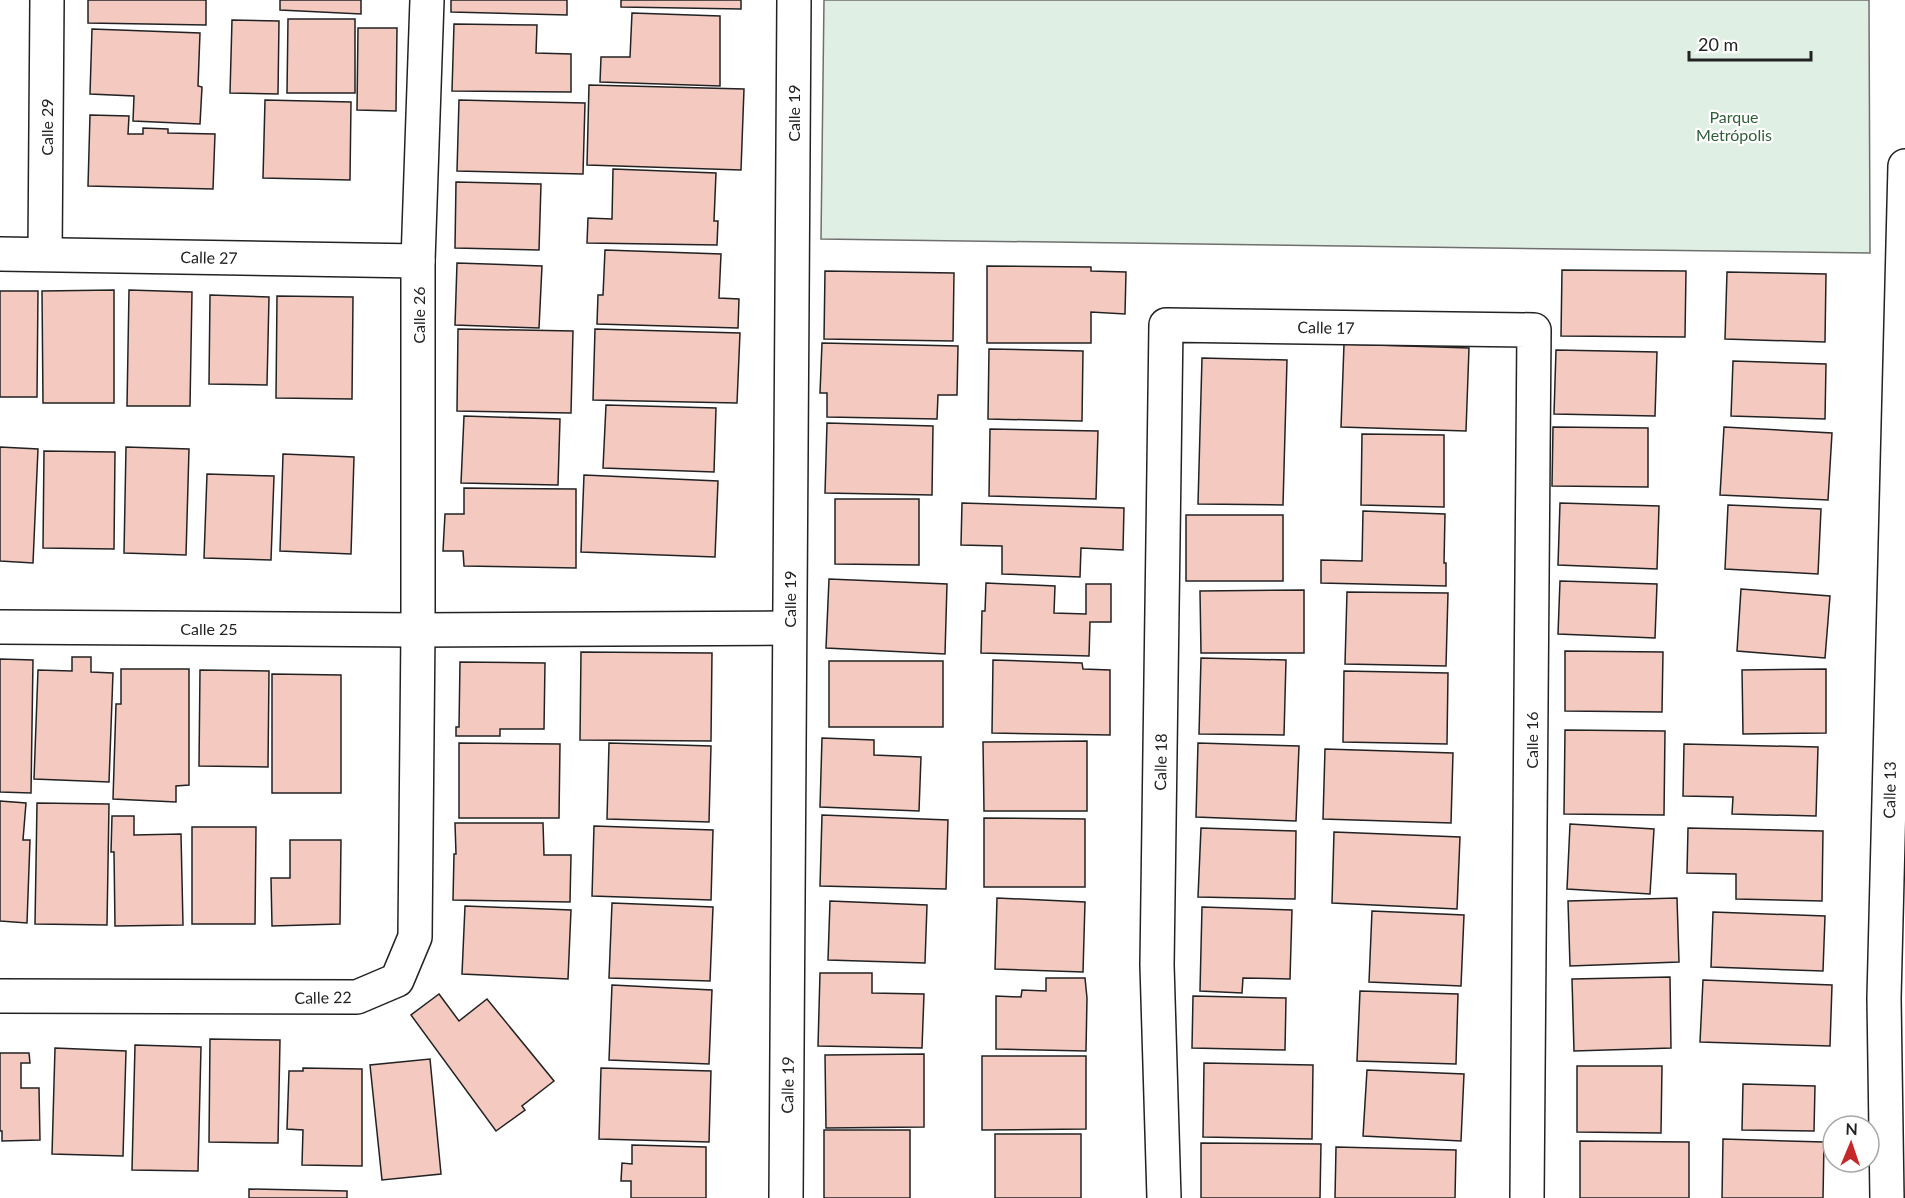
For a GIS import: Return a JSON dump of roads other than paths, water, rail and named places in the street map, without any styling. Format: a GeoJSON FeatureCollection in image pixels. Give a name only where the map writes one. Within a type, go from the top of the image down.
{"type":"FeatureCollection","features":[{"type":"Feature","properties":{"kind":"street","name":"Calle 29"},"geometry":{"type":"LineString","coordinates":[[45,254],[47,0]]}},
{"type":"Feature","properties":{"kind":"street","name":"Calle 26"},"geometry":{"type":"LineString","coordinates":[[418,630],[418,261],[427,0]]}},
{"type":"Feature","properties":{"kind":"street","name":"Calle 19"},"geometry":{"type":"LineString","coordinates":[[786,1198],[788,628],[794,0]]}},
{"type":"Feature","properties":{"kind":"street","name":"Calle 13"},"geometry":{"type":"LineString","coordinates":[[1887,1198],[1884,998],[1905,166]]}},
{"type":"Feature","properties":{"kind":"street","name":"Calle 27"},"geometry":{"type":"LineString","coordinates":[[0,254],[418,261]]}},
{"type":"Feature","properties":{"kind":"street","name":"Calle 17"},"geometry":{"type":"LineString","coordinates":[[1166,325],[1486,330]]}},
{"type":"Feature","properties":{"kind":"street","name":"Calle 18"},"geometry":{"type":"LineString","coordinates":[[1164,1198],[1157,965],[1166,325]]}},
{"type":"Feature","properties":{"kind":"street","name":"Calle 16"},"geometry":{"type":"LineString","coordinates":[[1486,330],[1534,330],[1527,1198]]}},
{"type":"Feature","properties":{"kind":"street","name":"Calle 25"},"geometry":{"type":"LineString","coordinates":[[0,627],[418,630],[788,628]]}},
{"type":"Feature","properties":{"kind":"street","name":"Calle 22"},"geometry":{"type":"LineString","coordinates":[[0,996],[357,998],[397,980],[415,938],[418,630]]}},
{"type":"Feature","properties":{"kind":"park label","name":"Parque Metrópolis"},"geometry":{"type":"Point","coordinates":[1734,125]}}]}
